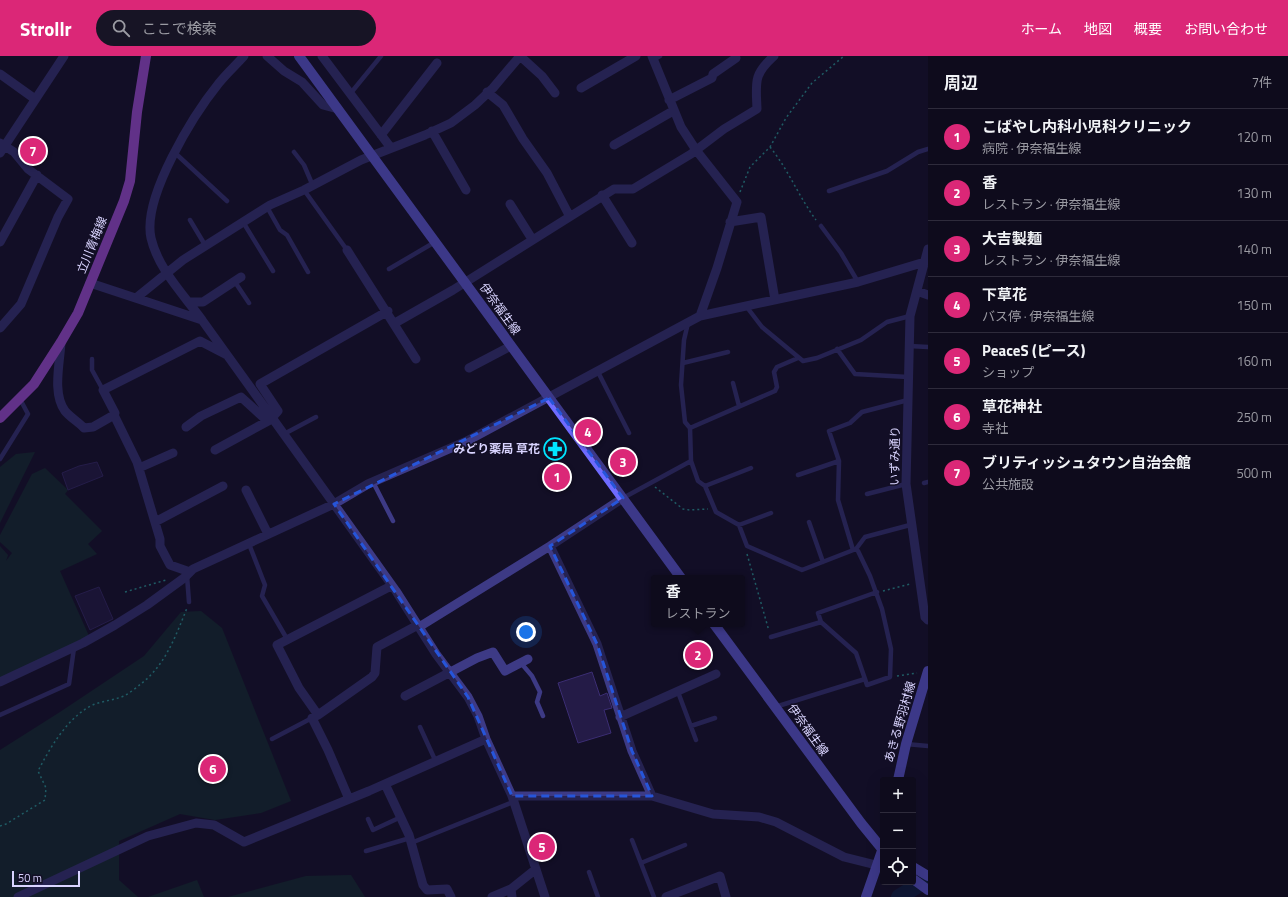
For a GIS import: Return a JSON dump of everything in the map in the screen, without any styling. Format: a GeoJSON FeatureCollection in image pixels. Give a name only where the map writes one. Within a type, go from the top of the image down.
{"type":"FeatureCollection","features":[{"type":"Feature","properties":{"kind":"main road","name":"立川青梅線"},"geometry":{"type":"LineString","coordinates":[[0,418],[34,384],[61,342],[78,312],[124,201],[130,181],[137,112],[146,56]]}},
{"type":"Feature","properties":{"kind":"main road","name":"伊奈福生線"},"geometry":{"type":"LineString","coordinates":[[299,56],[679,575]]}},
{"type":"Feature","properties":{"kind":"main road","name":"伊奈福生線"},"geometry":{"type":"LineString","coordinates":[[716,627],[861,823],[880,845]]}},
{"type":"Feature","properties":{"kind":"main road","name":"あきる野羽村線"},"geometry":{"type":"LineString","coordinates":[[899,777],[906,744],[928,671]]}},
{"type":"Feature","properties":{"kind":"main road"},"geometry":{"type":"LineString","coordinates":[[866,897],[880,856]]}},
{"type":"Feature","properties":{"kind":"main road"},"geometry":{"type":"LineString","coordinates":[[916,869],[925,874]]}},
{"type":"Feature","properties":{"kind":"main road"},"geometry":{"type":"LineString","coordinates":[[916,881],[926,888]]}},
{"type":"Feature","properties":{"kind":"street"},"geometry":{"type":"LineString","coordinates":[[0,328],[22,304],[58,217],[68,199],[28,169],[14,152],[1,147],[64,56]]}},
{"type":"Feature","properties":{"kind":"street"},"geometry":{"type":"LineString","coordinates":[[244,56],[219,83],[174,152],[157,192],[151,216],[151,237],[157,254],[167,273],[334,504],[451,672],[478,716],[486,740],[513,799],[545,897]]}},
{"type":"Feature","properties":{"kind":"street"},"geometry":{"type":"LineString","coordinates":[[267,56],[284,71],[302,82],[323,105],[338,109]]}},
{"type":"Feature","properties":{"kind":"street"},"geometry":{"type":"LineString","coordinates":[[322,56],[391,148]]}},
{"type":"Feature","properties":{"kind":"street"},"geometry":{"type":"LineString","coordinates":[[136,298],[204,245],[267,206],[304,190],[372,156],[451,123],[475,105],[487,92],[493,88],[520,56],[542,76],[555,93]]}},
{"type":"Feature","properties":{"kind":"street"},"geometry":{"type":"LineString","coordinates":[[581,89],[636,56]]}},
{"type":"Feature","properties":{"kind":"street"},"geometry":{"type":"LineString","coordinates":[[395,323],[602,196],[618,188],[628,190],[633,189],[696,150],[724,129],[757,109],[756,79],[761,69],[774,56]]}},
{"type":"Feature","properties":{"kind":"street"},"geometry":{"type":"LineString","coordinates":[[655,57],[669,100],[696,150],[737,202],[717,268],[700,316]]}},
{"type":"Feature","properties":{"kind":"street"},"geometry":{"type":"LineString","coordinates":[[669,100],[712,78],[713,74],[736,58]]}},
{"type":"Feature","properties":{"kind":"street"},"geometry":{"type":"LineString","coordinates":[[381,135],[437,64]]}},
{"type":"Feature","properties":{"kind":"street"},"geometry":{"type":"LineString","coordinates":[[0,74],[35,98]]}},
{"type":"Feature","properties":{"kind":"street"},"geometry":{"type":"LineString","coordinates":[[487,92],[503,105],[523,139],[548,172],[569,215]]}},
{"type":"Feature","properties":{"kind":"street"},"geometry":{"type":"LineString","coordinates":[[614,145],[674,111]]}},
{"type":"Feature","properties":{"kind":"street"},"geometry":{"type":"LineString","coordinates":[[432,131],[466,190]]}},
{"type":"Feature","properties":{"kind":"street"},"geometry":{"type":"LineString","coordinates":[[0,242],[37,175]]}},
{"type":"Feature","properties":{"kind":"street"},"geometry":{"type":"LineString","coordinates":[[602,196],[632,243]]}},
{"type":"Feature","properties":{"kind":"street"},"geometry":{"type":"LineString","coordinates":[[510,204],[532,239]]}},
{"type":"Feature","properties":{"kind":"street"},"geometry":{"type":"LineString","coordinates":[[730,222],[761,217],[775,300]]}},
{"type":"Feature","properties":{"kind":"street","name":"いずみ通り"},"geometry":{"type":"LineString","coordinates":[[928,249],[926,262],[910,316],[906,484],[910,525],[922,581],[925,617],[928,620]]}},
{"type":"Feature","properties":{"kind":"street"},"geometry":{"type":"LineString","coordinates":[[347,250],[388,311],[416,359]]}},
{"type":"Feature","properties":{"kind":"street"},"geometry":{"type":"LineString","coordinates":[[0,682],[74,647],[147,605],[189,574],[268,534],[334,504],[374,482],[467,441],[700,316],[858,282],[926,262]]}},
{"type":"Feature","properties":{"kind":"street"},"geometry":{"type":"LineString","coordinates":[[189,302],[203,302],[238,280]]}},
{"type":"Feature","properties":{"kind":"street"},"geometry":{"type":"LineString","coordinates":[[90,283],[202,320]]}},
{"type":"Feature","properties":{"kind":"street"},"geometry":{"type":"LineString","coordinates":[[917,291],[928,294]]}},
{"type":"Feature","properties":{"kind":"street"},"geometry":{"type":"LineString","coordinates":[[215,450],[270,420],[278,411],[260,384],[388,311]]}},
{"type":"Feature","properties":{"kind":"street"},"geometry":{"type":"LineString","coordinates":[[189,574],[170,565],[160,546],[160,539],[139,468],[114,415],[115,413],[103,390],[200,341],[228,356]]}},
{"type":"Feature","properties":{"kind":"street"},"geometry":{"type":"LineString","coordinates":[[61,342],[58,385],[59,400],[66,412],[84,428],[93,428],[114,415]]}},
{"type":"Feature","properties":{"kind":"street"},"geometry":{"type":"LineString","coordinates":[[469,368],[511,346]]}},
{"type":"Feature","properties":{"kind":"street"},"geometry":{"type":"LineString","coordinates":[[186,427],[202,416],[241,397],[264,418],[272,417]]}},
{"type":"Feature","properties":{"kind":"street"},"geometry":{"type":"LineString","coordinates":[[139,468],[173,453]]}},
{"type":"Feature","properties":{"kind":"street"},"geometry":{"type":"LineString","coordinates":[[155,522],[223,486]]}},
{"type":"Feature","properties":{"kind":"street"},"geometry":{"type":"LineString","coordinates":[[246,490],[268,534]]}},
{"type":"Feature","properties":{"kind":"street"},"geometry":{"type":"LineString","coordinates":[[315,717],[372,677],[375,673],[377,647],[418,626],[550,546],[623,498]]}},
{"type":"Feature","properties":{"kind":"street"},"geometry":{"type":"LineString","coordinates":[[550,546],[596,644],[632,751],[652,796]]}},
{"type":"Feature","properties":{"kind":"street"},"geometry":{"type":"LineString","coordinates":[[349,799],[315,717],[277,645],[391,586]]}},
{"type":"Feature","properties":{"kind":"street"},"geometry":{"type":"LineString","coordinates":[[405,696],[477,658],[494,652],[505,671],[525,661]]}},
{"type":"Feature","properties":{"kind":"street"},"geometry":{"type":"LineString","coordinates":[[620,717],[716,674]]}},
{"type":"Feature","properties":{"kind":"street"},"geometry":{"type":"LineString","coordinates":[[18,897],[148,836],[196,823],[214,825],[244,842],[385,784],[486,740]]}},
{"type":"Feature","properties":{"kind":"street"},"geometry":{"type":"LineString","coordinates":[[385,784],[411,841],[425,888],[427,890],[447,889],[451,897]]}},
{"type":"Feature","properties":{"kind":"street"},"geometry":{"type":"LineString","coordinates":[[513,799],[652,796],[713,814],[759,817],[776,822],[844,857],[876,865]]}},
{"type":"Feature","properties":{"kind":"street"},"geometry":{"type":"LineString","coordinates":[[492,897],[512,893],[536,869]]}},
{"type":"Feature","properties":{"kind":"street"},"geometry":{"type":"LineString","coordinates":[[666,897],[720,876],[726,897]]}},
{"type":"Feature","properties":{"kind":"lane"},"geometry":{"type":"LineString","coordinates":[[350,94],[381,56]]}},
{"type":"Feature","properties":{"kind":"lane"},"geometry":{"type":"LineString","coordinates":[[829,191],[887,171],[918,152],[928,149]]}},
{"type":"Feature","properties":{"kind":"lane"},"geometry":{"type":"LineString","coordinates":[[174,152],[227,201]]}},
{"type":"Feature","properties":{"kind":"lane"},"geometry":{"type":"LineString","coordinates":[[294,152],[304,165],[312,186]]}},
{"type":"Feature","properties":{"kind":"lane"},"geometry":{"type":"LineString","coordinates":[[304,190],[347,250]]}},
{"type":"Feature","properties":{"kind":"lane"},"geometry":{"type":"LineString","coordinates":[[267,206],[280,230],[287,235],[308,272]]}},
{"type":"Feature","properties":{"kind":"lane"},"geometry":{"type":"LineString","coordinates":[[190,220],[204,245]]}},
{"type":"Feature","properties":{"kind":"lane"},"geometry":{"type":"LineString","coordinates":[[243,222],[273,270]]}},
{"type":"Feature","properties":{"kind":"lane"},"geometry":{"type":"LineString","coordinates":[[821,226],[841,253],[858,282]]}},
{"type":"Feature","properties":{"kind":"lane"},"geometry":{"type":"LineString","coordinates":[[389,270],[434,242]]}},
{"type":"Feature","properties":{"kind":"lane"},"geometry":{"type":"LineString","coordinates":[[238,280],[249,303]]}},
{"type":"Feature","properties":{"kind":"lane"},"geometry":{"type":"LineString","coordinates":[[746,306],[762,327],[802,361],[817,358],[867,337],[887,322],[910,316]]}},
{"type":"Feature","properties":{"kind":"lane"},"geometry":{"type":"LineString","coordinates":[[688,323],[684,340],[681,385],[685,422],[690,428],[691,461],[698,481],[705,486],[716,512],[739,525],[747,546],[802,570],[854,550],[865,537],[910,525]]}},
{"type":"Feature","properties":{"kind":"lane"},"geometry":{"type":"LineString","coordinates":[[909,346],[928,347]]}},
{"type":"Feature","properties":{"kind":"lane"},"geometry":{"type":"LineString","coordinates":[[837,349],[855,374],[908,377]]}},
{"type":"Feature","properties":{"kind":"lane"},"geometry":{"type":"LineString","coordinates":[[683,363],[728,352]]}},
{"type":"Feature","properties":{"kind":"lane"},"geometry":{"type":"LineString","coordinates":[[690,428],[776,391],[777,387],[774,372],[777,367],[798,358]]}},
{"type":"Feature","properties":{"kind":"lane"},"geometry":{"type":"LineString","coordinates":[[92,359],[92,370],[99,386],[103,390]]}},
{"type":"Feature","properties":{"kind":"lane"},"geometry":{"type":"LineString","coordinates":[[598,372],[629,433]]}},
{"type":"Feature","properties":{"kind":"lane"},"geometry":{"type":"LineString","coordinates":[[733,382],[739,406]]}},
{"type":"Feature","properties":{"kind":"lane"},"geometry":{"type":"LineString","coordinates":[[0,459],[28,414],[20,399]]}},
{"type":"Feature","properties":{"kind":"lane"},"geometry":{"type":"LineString","coordinates":[[877,592],[818,613],[821,622],[856,653],[867,685],[892,676],[891,649],[877,592],[858,551],[854,550],[838,500],[839,461],[829,431],[850,423],[862,412],[908,400]]}},
{"type":"Feature","properties":{"kind":"lane"},"geometry":{"type":"LineString","coordinates":[[284,434],[316,417]]}},
{"type":"Feature","properties":{"kind":"lane"},"geometry":{"type":"LineString","coordinates":[[623,498],[648,483],[691,461]]}},
{"type":"Feature","properties":{"kind":"lane"},"geometry":{"type":"LineString","coordinates":[[798,475],[839,461]]}},
{"type":"Feature","properties":{"kind":"lane"},"geometry":{"type":"LineString","coordinates":[[705,486],[751,468]]}},
{"type":"Feature","properties":{"kind":"lane"},"geometry":{"type":"LineString","coordinates":[[374,482],[393,521]]}},
{"type":"Feature","properties":{"kind":"lane"},"geometry":{"type":"LineString","coordinates":[[867,494],[906,484]]}},
{"type":"Feature","properties":{"kind":"lane"},"geometry":{"type":"LineString","coordinates":[[739,525],[771,513]]}},
{"type":"Feature","properties":{"kind":"lane"},"geometry":{"type":"LineString","coordinates":[[809,522],[823,562]]}},
{"type":"Feature","properties":{"kind":"lane"},"geometry":{"type":"LineString","coordinates":[[250,544],[265,585],[262,596],[287,639]]}},
{"type":"Feature","properties":{"kind":"lane"},"geometry":{"type":"LineString","coordinates":[[189,574],[189,602]]}},
{"type":"Feature","properties":{"kind":"lane"},"geometry":{"type":"LineString","coordinates":[[771,637],[821,622]]}},
{"type":"Feature","properties":{"kind":"lane"},"geometry":{"type":"LineString","coordinates":[[0,715],[69,684],[74,647]]}},
{"type":"Feature","properties":{"kind":"lane"},"geometry":{"type":"LineString","coordinates":[[525,661],[540,692],[537,702],[543,716]]}},
{"type":"Feature","properties":{"kind":"lane"},"geometry":{"type":"LineString","coordinates":[[775,707],[865,679]]}},
{"type":"Feature","properties":{"kind":"lane"},"geometry":{"type":"LineString","coordinates":[[678,692],[696,740]]}},
{"type":"Feature","properties":{"kind":"lane"},"geometry":{"type":"LineString","coordinates":[[272,739],[315,717]]}},
{"type":"Feature","properties":{"kind":"lane"},"geometry":{"type":"LineString","coordinates":[[691,726],[715,718]]}},
{"type":"Feature","properties":{"kind":"lane"},"geometry":{"type":"LineString","coordinates":[[420,727],[436,762]]}},
{"type":"Feature","properties":{"kind":"lane"},"geometry":{"type":"LineString","coordinates":[[906,744],[928,746]]}},
{"type":"Feature","properties":{"kind":"lane"},"geometry":{"type":"LineString","coordinates":[[366,851],[411,841],[513,799]]}},
{"type":"Feature","properties":{"kind":"lane"},"geometry":{"type":"LineString","coordinates":[[368,819],[373,830],[401,817]]}},
{"type":"Feature","properties":{"kind":"lane"},"geometry":{"type":"LineString","coordinates":[[632,840],[654,897]]}},
{"type":"Feature","properties":{"kind":"lane"},"geometry":{"type":"LineString","coordinates":[[641,863],[685,845]]}},
{"type":"Feature","properties":{"kind":"lane"},"geometry":{"type":"LineString","coordinates":[[589,872],[598,897]]}},
{"type":"Feature","properties":{"kind":"path"},"geometry":{"type":"LineString","coordinates":[[737,202],[750,167],[770,147],[786,118],[812,83],[844,56]]}},
{"type":"Feature","properties":{"kind":"path"},"geometry":{"type":"LineString","coordinates":[[770,147],[781,160],[806,206],[821,226]]}},
{"type":"Feature","properties":{"kind":"path"},"geometry":{"type":"LineString","coordinates":[[648,483],[683,509],[690,510],[714,508]]}},
{"type":"Feature","properties":{"kind":"path"},"geometry":{"type":"LineString","coordinates":[[747,546],[746,550],[771,637]]}},
{"type":"Feature","properties":{"kind":"path"},"geometry":{"type":"LineString","coordinates":[[125,592],[166,579]]}},
{"type":"Feature","properties":{"kind":"path"},"geometry":{"type":"LineString","coordinates":[[877,592],[922,581]]}},
{"type":"Feature","properties":{"kind":"path"},"geometry":{"type":"LineString","coordinates":[[0,826],[45,800],[46,788],[38,771],[50,748],[70,723],[86,708],[103,701],[125,696],[143,682],[163,661],[189,602]]}},
{"type":"Feature","properties":{"kind":"path"},"geometry":{"type":"LineString","coordinates":[[892,676],[917,673]]}},
{"type":"Feature","properties":{"kind":"highlighted area"},"geometry":{"type":"Polygon","coordinates":[[[549,398],[623,498],[550,546],[597,644],[632,751],[652,796],[512,796],[468,697],[334,504],[549,398]]]}},
{"type":"Feature","properties":{"kind":"green space"},"geometry":{"type":"Polygon","coordinates":[[[35,452],[0,523],[0,467],[16,454],[35,452]]]}},
{"type":"Feature","properties":{"kind":"green space"},"geometry":{"type":"Polygon","coordinates":[[[45,468],[68,490],[65,494],[102,531],[88,544],[97,554],[60,571],[89,636],[0,679],[0,546],[8,555],[6,561],[12,553],[0,542],[0,535],[32,474],[45,468]]]}},
{"type":"Feature","properties":{"kind":"green space"},"geometry":{"type":"Polygon","coordinates":[[[201,611],[222,628],[291,801],[261,813],[215,820],[180,814],[119,841],[119,880],[138,897],[0,897],[0,750],[144,656],[181,612],[201,611]]]}},
{"type":"Feature","properties":{"kind":"green space"},"geometry":{"type":"Polygon","coordinates":[[[351,875],[365,897],[228,897],[306,876],[351,875]]]}},
{"type":"Feature","properties":{"kind":"green space"},"geometry":{"type":"Polygon","coordinates":[[[197,880],[204,897],[148,897],[197,880]]]}},
{"type":"Feature","properties":{"kind":"building"},"geometry":{"type":"Polygon","coordinates":[[[32,144],[41,150],[35,159],[26,153],[32,144]]]}},
{"type":"Feature","properties":{"kind":"building"},"geometry":{"type":"Polygon","coordinates":[[[97,462],[103,476],[68,490],[62,473],[79,466],[97,462]]]}},
{"type":"Feature","properties":{"kind":"building"},"geometry":{"type":"Polygon","coordinates":[[[99,587],[113,619],[90,630],[75,596],[99,587]]]}},
{"type":"Feature","properties":{"kind":"building"},"geometry":{"type":"Polygon","coordinates":[[[592,672],[600,696],[607,693],[612,708],[604,710],[611,733],[578,743],[558,683],[592,672]]]}},
{"type":"Feature","properties":{"kind":"waterway"},"geometry":{"type":"LineString","coordinates":[[899,897],[928,879]]}},
{"type":"Feature","properties":{"kind":"place","name":"ブリティッシュタウン自治会館"},"geometry":{"type":"Point","coordinates":[33,151]}},
{"type":"Feature","properties":{"kind":"place","name":"下草花"},"geometry":{"type":"Point","coordinates":[588,432]}},
{"type":"Feature","properties":{"kind":"place","name":"みどり薬局 草花"},"geometry":{"type":"Point","coordinates":[555,449]}},
{"type":"Feature","properties":{"kind":"place","name":"大吉製麺"},"geometry":{"type":"Point","coordinates":[623,462]}},
{"type":"Feature","properties":{"kind":"place","name":"こばやし内科小児科クリニック"},"geometry":{"type":"Point","coordinates":[557,477]}},
{"type":"Feature","properties":{"kind":"place","name":"香"},"geometry":{"type":"Point","coordinates":[698,655]}},
{"type":"Feature","properties":{"kind":"place","name":"草花神社"},"geometry":{"type":"Point","coordinates":[213,769]}},
{"type":"Feature","properties":{"kind":"place","name":"PeaceS (ピース)"},"geometry":{"type":"Point","coordinates":[542,847]}}]}
